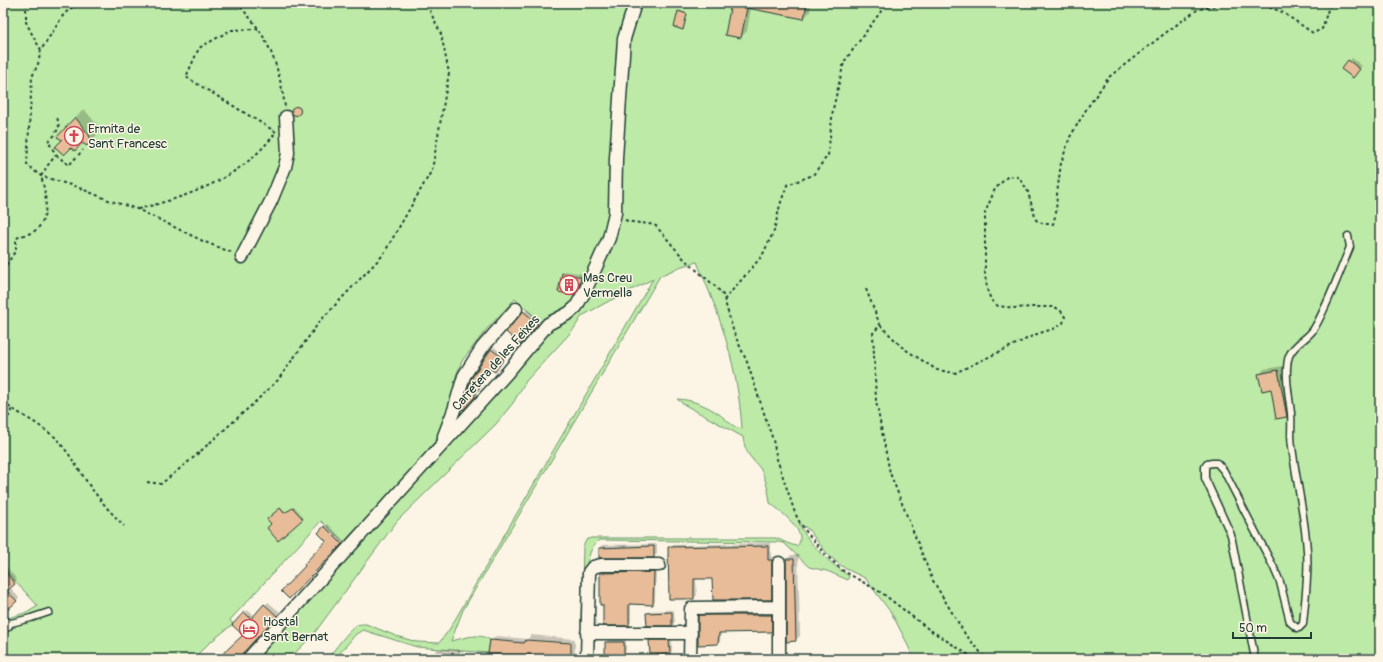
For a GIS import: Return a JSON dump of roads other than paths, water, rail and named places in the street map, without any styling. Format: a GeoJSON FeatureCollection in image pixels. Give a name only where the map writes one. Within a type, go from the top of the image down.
{"type":"FeatureCollection","features":[{"type":"Feature","properties":{"kind":"street","name":"Carretera de les Feixes"},"geometry":{"type":"LineString","coordinates":[[248,659],[507,373],[548,324],[569,313],[576,306],[586,289],[609,238],[613,224],[624,39],[635,3]]}},
{"type":"Feature","properties":{"kind":"street"},"geometry":{"type":"LineString","coordinates":[[242,258],[271,201],[285,167],[288,153],[286,117]]}},
{"type":"Feature","properties":{"kind":"street"},"geometry":{"type":"LineString","coordinates":[[444,443],[444,436],[454,410],[464,376],[482,348],[516,309]]}},
{"type":"Feature","properties":{"kind":"street"},"geometry":{"type":"LineString","coordinates":[[779,563],[779,659]]}},
{"type":"Feature","properties":{"kind":"street"},"geometry":{"type":"LineString","coordinates":[[588,659],[587,633],[589,572],[593,567],[601,565],[659,565]]}},
{"type":"Feature","properties":{"kind":"street"},"geometry":{"type":"LineString","coordinates":[[690,659],[691,609],[779,607]]}},
{"type":"Feature","properties":{"kind":"street"},"geometry":{"type":"LineString","coordinates":[[587,633],[691,633]]}},
{"type":"Feature","properties":{"kind":"lane"},"geometry":{"type":"LineString","coordinates":[[1255,659],[1231,535],[1205,478],[1205,467],[1207,464],[1212,462],[1217,463],[1224,471],[1274,568],[1280,582],[1290,622],[1297,628],[1300,628],[1303,624],[1307,586],[1307,551],[1291,446],[1291,414],[1287,369],[1289,357],[1293,349],[1297,343],[1314,328],[1350,247],[1348,236]]}},
{"type":"Feature","properties":{"kind":"lane"},"geometry":{"type":"LineString","coordinates":[[4,625],[49,612]]}},
{"type":"Feature","properties":{"kind":"place","name":"Ermita de Sant Francesc"},"geometry":{"type":"Point","coordinates":[74,136]}},
{"type":"Feature","properties":{"kind":"place","name":"Mas Creu Vermella"},"geometry":{"type":"Point","coordinates":[569,285]}},
{"type":"Feature","properties":{"kind":"place","name":"Hostal Sant Bernat"},"geometry":{"type":"Point","coordinates":[249,629]}}]}
